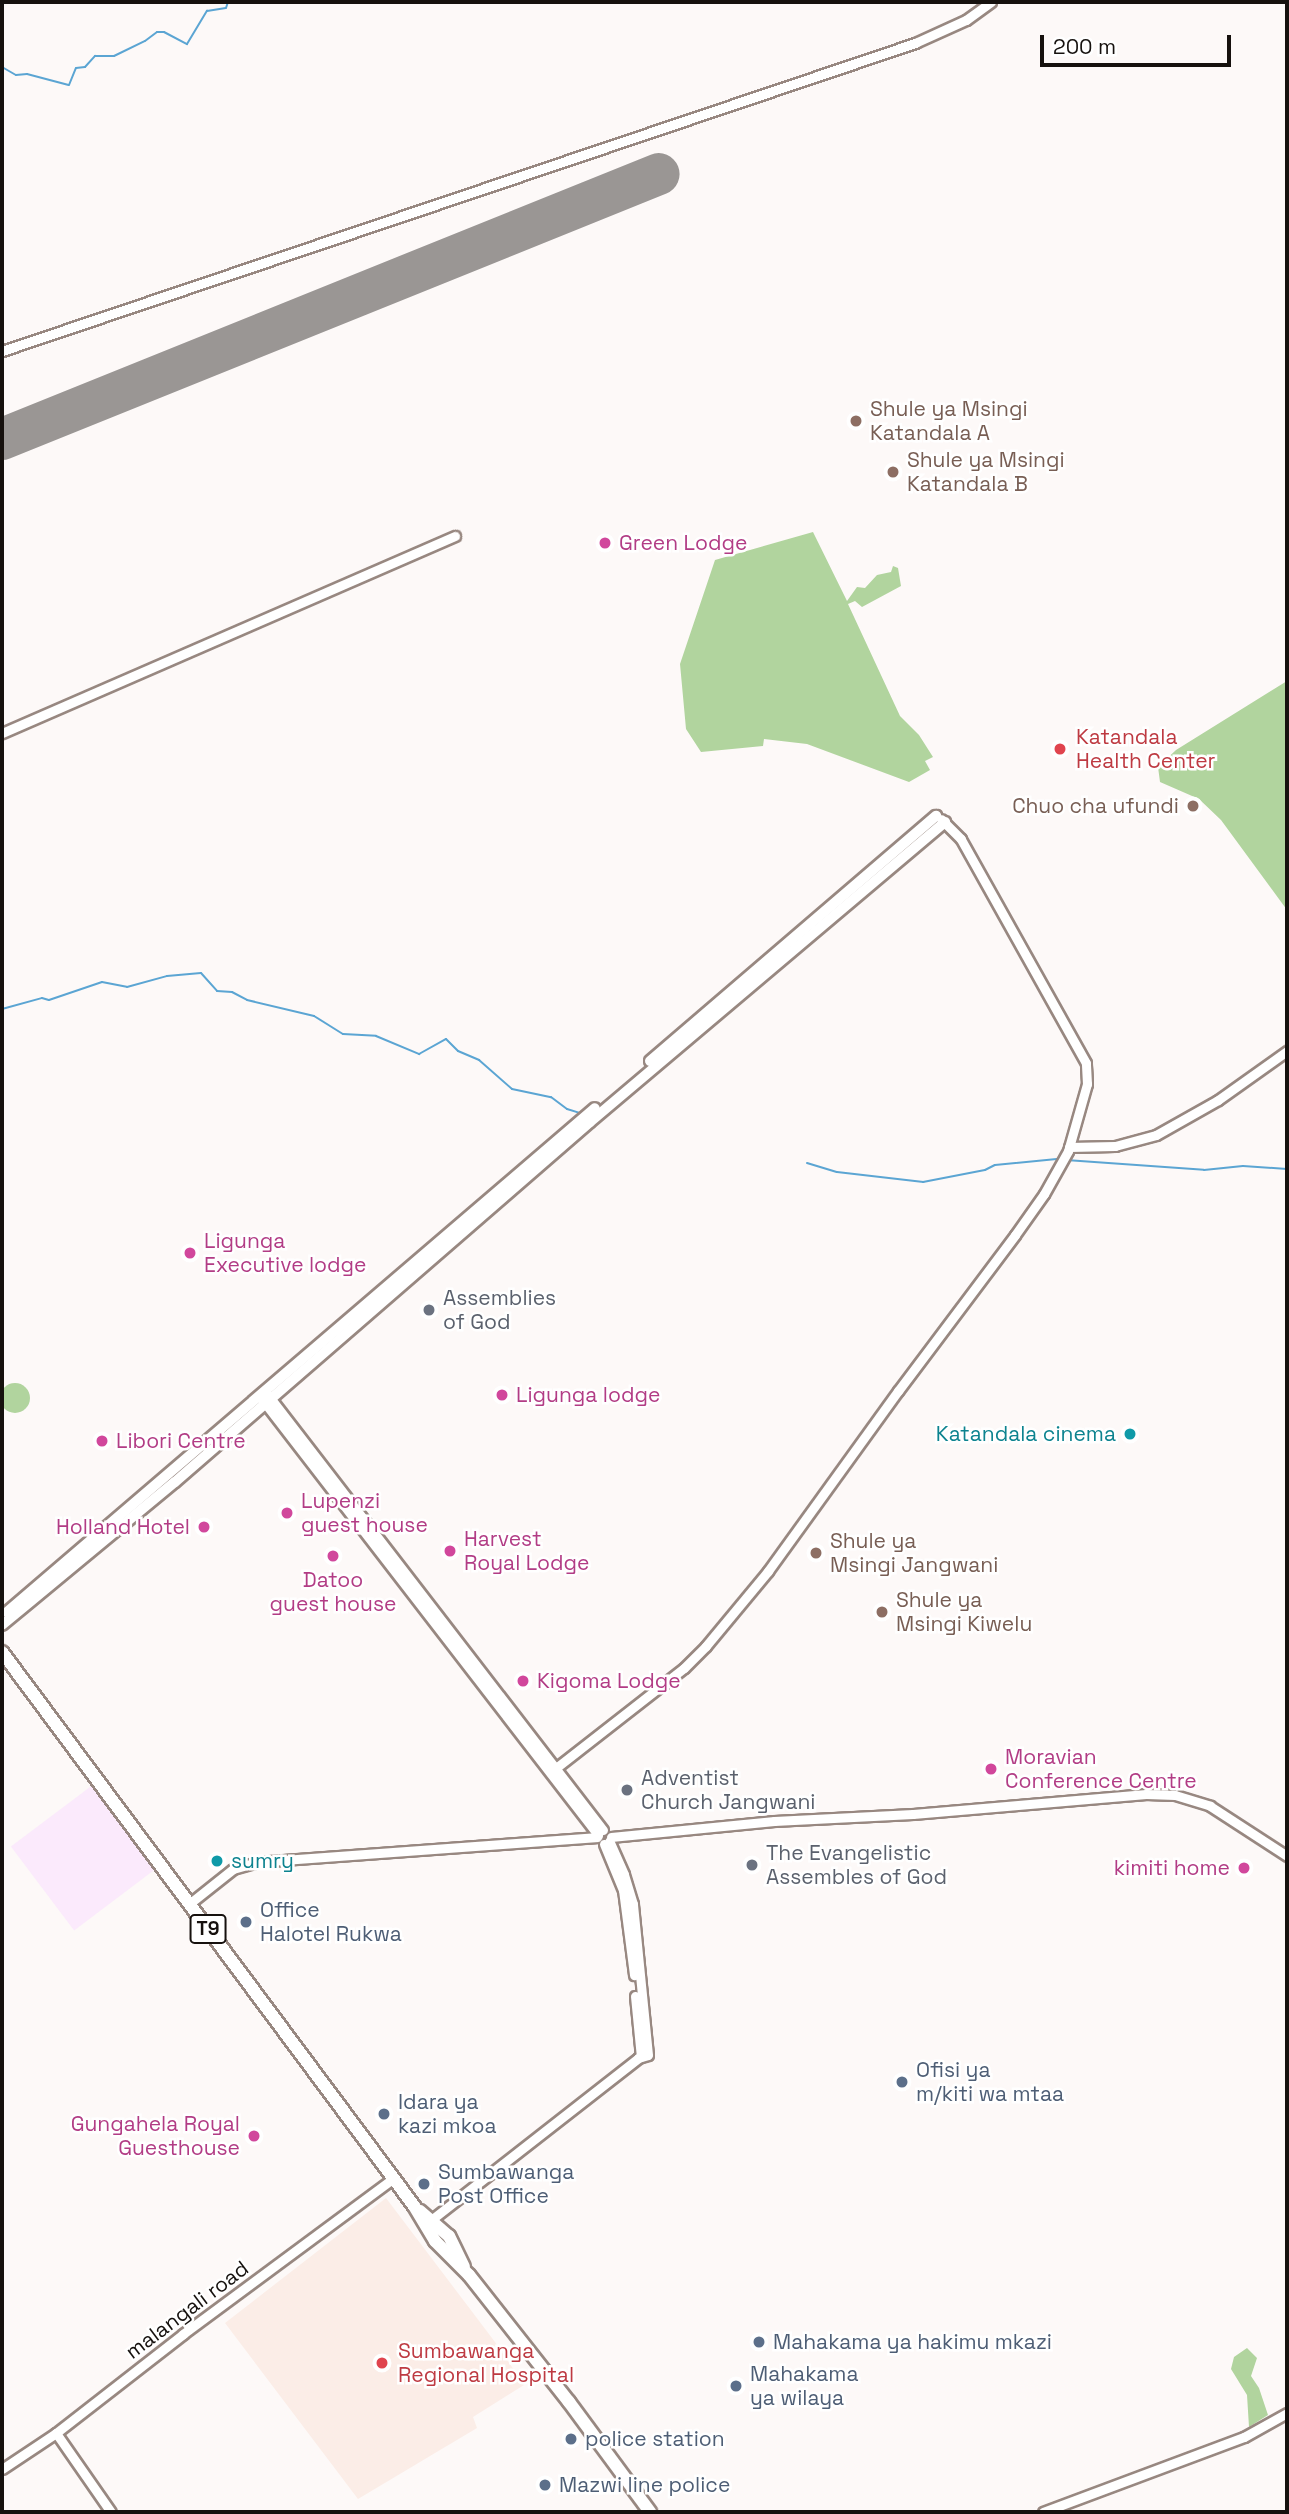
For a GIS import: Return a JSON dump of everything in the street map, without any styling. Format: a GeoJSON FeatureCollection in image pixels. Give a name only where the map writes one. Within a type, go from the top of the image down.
{"type":"FeatureCollection","features":[{"type":"Feature","properties":{"kind":"highway","name":"T9"},"geometry":{"type":"LineString","coordinates":[[2,1652],[414,2206],[569,2402],[650,2512]]}},
{"type":"Feature","properties":{"kind":"highway","name":"T9"},"geometry":{"type":"LineString","coordinates":[[414,2206],[431,2220],[441,2238]]}},
{"type":"Feature","properties":{"kind":"main road"},"geometry":{"type":"LineString","coordinates":[[2,1625],[940,819]]}},
{"type":"Feature","properties":{"kind":"main road"},"geometry":{"type":"LineString","coordinates":[[2,1616],[265,1397]]}},
{"type":"Feature","properties":{"kind":"street"},"geometry":{"type":"LineString","coordinates":[[2,351],[915,43],[965,20],[991,2]]}},
{"type":"Feature","properties":{"kind":"street"},"geometry":{"type":"LineString","coordinates":[[2,733],[455,536]]}},
{"type":"Feature","properties":{"kind":"street"},"geometry":{"type":"LineString","coordinates":[[554,1769],[684,1668],[706,1646],[768,1571],[898,1391],[1016,1236],[1065,1156],[1087,1084],[1086,1063],[961,839],[940,819]]}},
{"type":"Feature","properties":{"kind":"street"},"geometry":{"type":"LineString","coordinates":[[1065,1156],[1156,1135],[1218,1100],[1287,1051]]}},
{"type":"Feature","properties":{"kind":"street"},"geometry":{"type":"LineString","coordinates":[[265,1397],[604,1837],[625,1903],[644,2056],[431,2220]]}},
{"type":"Feature","properties":{"kind":"street"},"geometry":{"type":"LineString","coordinates":[[189,1904],[233,1869],[257,1862],[604,1837],[774,1821],[913,1814],[1146,1794],[1175,1795],[1210,1806],[1287,1856]]}},
{"type":"Feature","properties":{"kind":"street","name":"malangali road"},"geometry":{"type":"LineString","coordinates":[[2,2469],[56,2433],[183,2334],[394,2178]]}},
{"type":"Feature","properties":{"kind":"street"},"geometry":{"type":"LineString","coordinates":[[1043,2512],[1244,2437],[1287,2413]]}},
{"type":"Feature","properties":{"kind":"street"},"geometry":{"type":"LineString","coordinates":[[56,2433],[111,2512]]}},
{"type":"Feature","properties":{"kind":"shaded area"},"geometry":{"type":"Polygon","coordinates":[[[94,1784],[157,1868],[74,1930],[11,1847],[94,1784]]]}},
{"type":"Feature","properties":{"kind":"shaded area","name":"Sumbawanga Regional Hospital"},"geometry":{"type":"Polygon","coordinates":[[[386,2198],[495,2342],[524,2385],[473,2417],[477,2428],[358,2499],[225,2323],[386,2198]]]}},
{"type":"Feature","properties":{"kind":"green space"},"geometry":{"type":"Polygon","coordinates":[[[813,532],[847,601],[857,587],[865,588],[877,575],[891,572],[893,566],[898,568],[901,586],[862,607],[855,601],[848,604],[900,716],[919,735],[933,757],[925,761],[930,770],[909,782],[807,744],[764,739],[763,746],[701,752],[686,729],[680,664],[715,560],[813,532]]]}},
{"type":"Feature","properties":{"kind":"green space","name":"Chuo cha ufundi"},"geometry":{"type":"Polygon","coordinates":[[[1287,681],[1287,910],[1221,820],[1199,799],[1160,782],[1158,767],[1176,750],[1287,681]]]}},
{"type":"Feature","properties":{"kind":"green space"},"geometry":{"type":"Polygon","coordinates":[[[15,1383],[25,1388],[30,1398],[25,1408],[15,1413],[5,1408],[0,1398],[5,1388],[15,1383]]]}},
{"type":"Feature","properties":{"kind":"green space"},"geometry":{"type":"Polygon","coordinates":[[[1247,2348],[1257,2358],[1251,2376],[1259,2388],[1268,2415],[1249,2427],[1247,2395],[1231,2369],[1234,2357],[1247,2348]]]}},
{"type":"Feature","properties":{"kind":"waterway"},"geometry":{"type":"LineString","coordinates":[[2,67],[16,75],[27,74],[69,85],[76,68],[85,67],[95,56],[114,56],[157,32],[164,32],[187,44],[207,11],[226,8],[228,2]]}},
{"type":"Feature","properties":{"kind":"waterway"},"geometry":{"type":"LineString","coordinates":[[2,1009],[42,998],[49,1000],[102,982],[127,987],[167,976],[201,973],[217,991],[232,992],[247,1000],[314,1016],[343,1034],[376,1036],[419,1054],[446,1039],[458,1051],[479,1060],[512,1089],[551,1097],[567,1109],[580,1113]]}},
{"type":"Feature","properties":{"kind":"waterway"},"geometry":{"type":"LineString","coordinates":[[807,1163],[837,1172],[923,1182],[985,1170],[995,1165],[1057,1159]]}},
{"type":"Feature","properties":{"kind":"waterway"},"geometry":{"type":"LineString","coordinates":[[1066,1160],[1204,1170],[1243,1166],[1287,1169]]}},
{"type":"Feature","properties":{"kind":"runway"},"geometry":{"type":"LineString","coordinates":[[2,439],[659,174]]}},
{"type":"Feature","properties":{"kind":"place","name":"Shule ya Msingi Katandala A"},"geometry":{"type":"Point","coordinates":[856,421]}},
{"type":"Feature","properties":{"kind":"place","name":"Shule ya Msingi Katandala B"},"geometry":{"type":"Point","coordinates":[893,472]}},
{"type":"Feature","properties":{"kind":"place","name":"Green Lodge"},"geometry":{"type":"Point","coordinates":[605,543]}},
{"type":"Feature","properties":{"kind":"place","name":"Katandala Health Center"},"geometry":{"type":"Point","coordinates":[1060,749]}},
{"type":"Feature","properties":{"kind":"place","name":"Chuo cha ufundi"},"geometry":{"type":"Point","coordinates":[1193,806]}},
{"type":"Feature","properties":{"kind":"place","name":"Ligunga Executive lodge"},"geometry":{"type":"Point","coordinates":[190,1253]}},
{"type":"Feature","properties":{"kind":"place","name":"Assemblies of God"},"geometry":{"type":"Point","coordinates":[429,1310]}},
{"type":"Feature","properties":{"kind":"place","name":"Ligunga lodge"},"geometry":{"type":"Point","coordinates":[502,1395]}},
{"type":"Feature","properties":{"kind":"place","name":"Katandala cinema"},"geometry":{"type":"Point","coordinates":[1130,1434]}},
{"type":"Feature","properties":{"kind":"place","name":"Libori Centre"},"geometry":{"type":"Point","coordinates":[102,1441]}},
{"type":"Feature","properties":{"kind":"place","name":"Lupenzi guest house"},"geometry":{"type":"Point","coordinates":[287,1513]}},
{"type":"Feature","properties":{"kind":"place","name":"Holland Hotel"},"geometry":{"type":"Point","coordinates":[204,1527]}},
{"type":"Feature","properties":{"kind":"place","name":"Harvest Royal Lodge"},"geometry":{"type":"Point","coordinates":[450,1551]}},
{"type":"Feature","properties":{"kind":"place","name":"Shule ya Msingi Jangwani"},"geometry":{"type":"Point","coordinates":[816,1553]}},
{"type":"Feature","properties":{"kind":"place","name":"Datoo guest house"},"geometry":{"type":"Point","coordinates":[333,1556]}},
{"type":"Feature","properties":{"kind":"place","name":"Shule ya Msingi Kiwelu"},"geometry":{"type":"Point","coordinates":[882,1612]}},
{"type":"Feature","properties":{"kind":"place","name":"Kigoma Lodge"},"geometry":{"type":"Point","coordinates":[523,1681]}},
{"type":"Feature","properties":{"kind":"place","name":"Moravian Conference Centre"},"geometry":{"type":"Point","coordinates":[991,1769]}},
{"type":"Feature","properties":{"kind":"place","name":"Adventist Church Jangwani"},"geometry":{"type":"Point","coordinates":[627,1790]}},
{"type":"Feature","properties":{"kind":"place","name":"sumry"},"geometry":{"type":"Point","coordinates":[217,1861]}},
{"type":"Feature","properties":{"kind":"place","name":"The Evangelistic Assembles of God"},"geometry":{"type":"Point","coordinates":[752,1865]}},
{"type":"Feature","properties":{"kind":"place","name":"kimiti home"},"geometry":{"type":"Point","coordinates":[1244,1868]}},
{"type":"Feature","properties":{"kind":"place","name":"Office Halotel Rukwa"},"geometry":{"type":"Point","coordinates":[246,1922]}},
{"type":"Feature","properties":{"kind":"place","name":"Ofisi ya m/kiti wa mtaa"},"geometry":{"type":"Point","coordinates":[902,2082]}},
{"type":"Feature","properties":{"kind":"place","name":"Idara ya kazi mkoa"},"geometry":{"type":"Point","coordinates":[384,2114]}},
{"type":"Feature","properties":{"kind":"place","name":"Gungahela Royal Guesthouse"},"geometry":{"type":"Point","coordinates":[254,2136]}},
{"type":"Feature","properties":{"kind":"place","name":"Sumbawanga Post Office"},"geometry":{"type":"Point","coordinates":[424,2184]}},
{"type":"Feature","properties":{"kind":"place","name":"Mahakama ya hakimu mkazi"},"geometry":{"type":"Point","coordinates":[759,2342]}},
{"type":"Feature","properties":{"kind":"place","name":"Sumbawanga Regional Hospital"},"geometry":{"type":"Point","coordinates":[382,2363]}},
{"type":"Feature","properties":{"kind":"place","name":"Mahakama ya wilaya"},"geometry":{"type":"Point","coordinates":[736,2386]}},
{"type":"Feature","properties":{"kind":"place","name":"police station"},"geometry":{"type":"Point","coordinates":[571,2439]}},
{"type":"Feature","properties":{"kind":"place","name":"Mazwi line police"},"geometry":{"type":"Point","coordinates":[545,2485]}}]}
